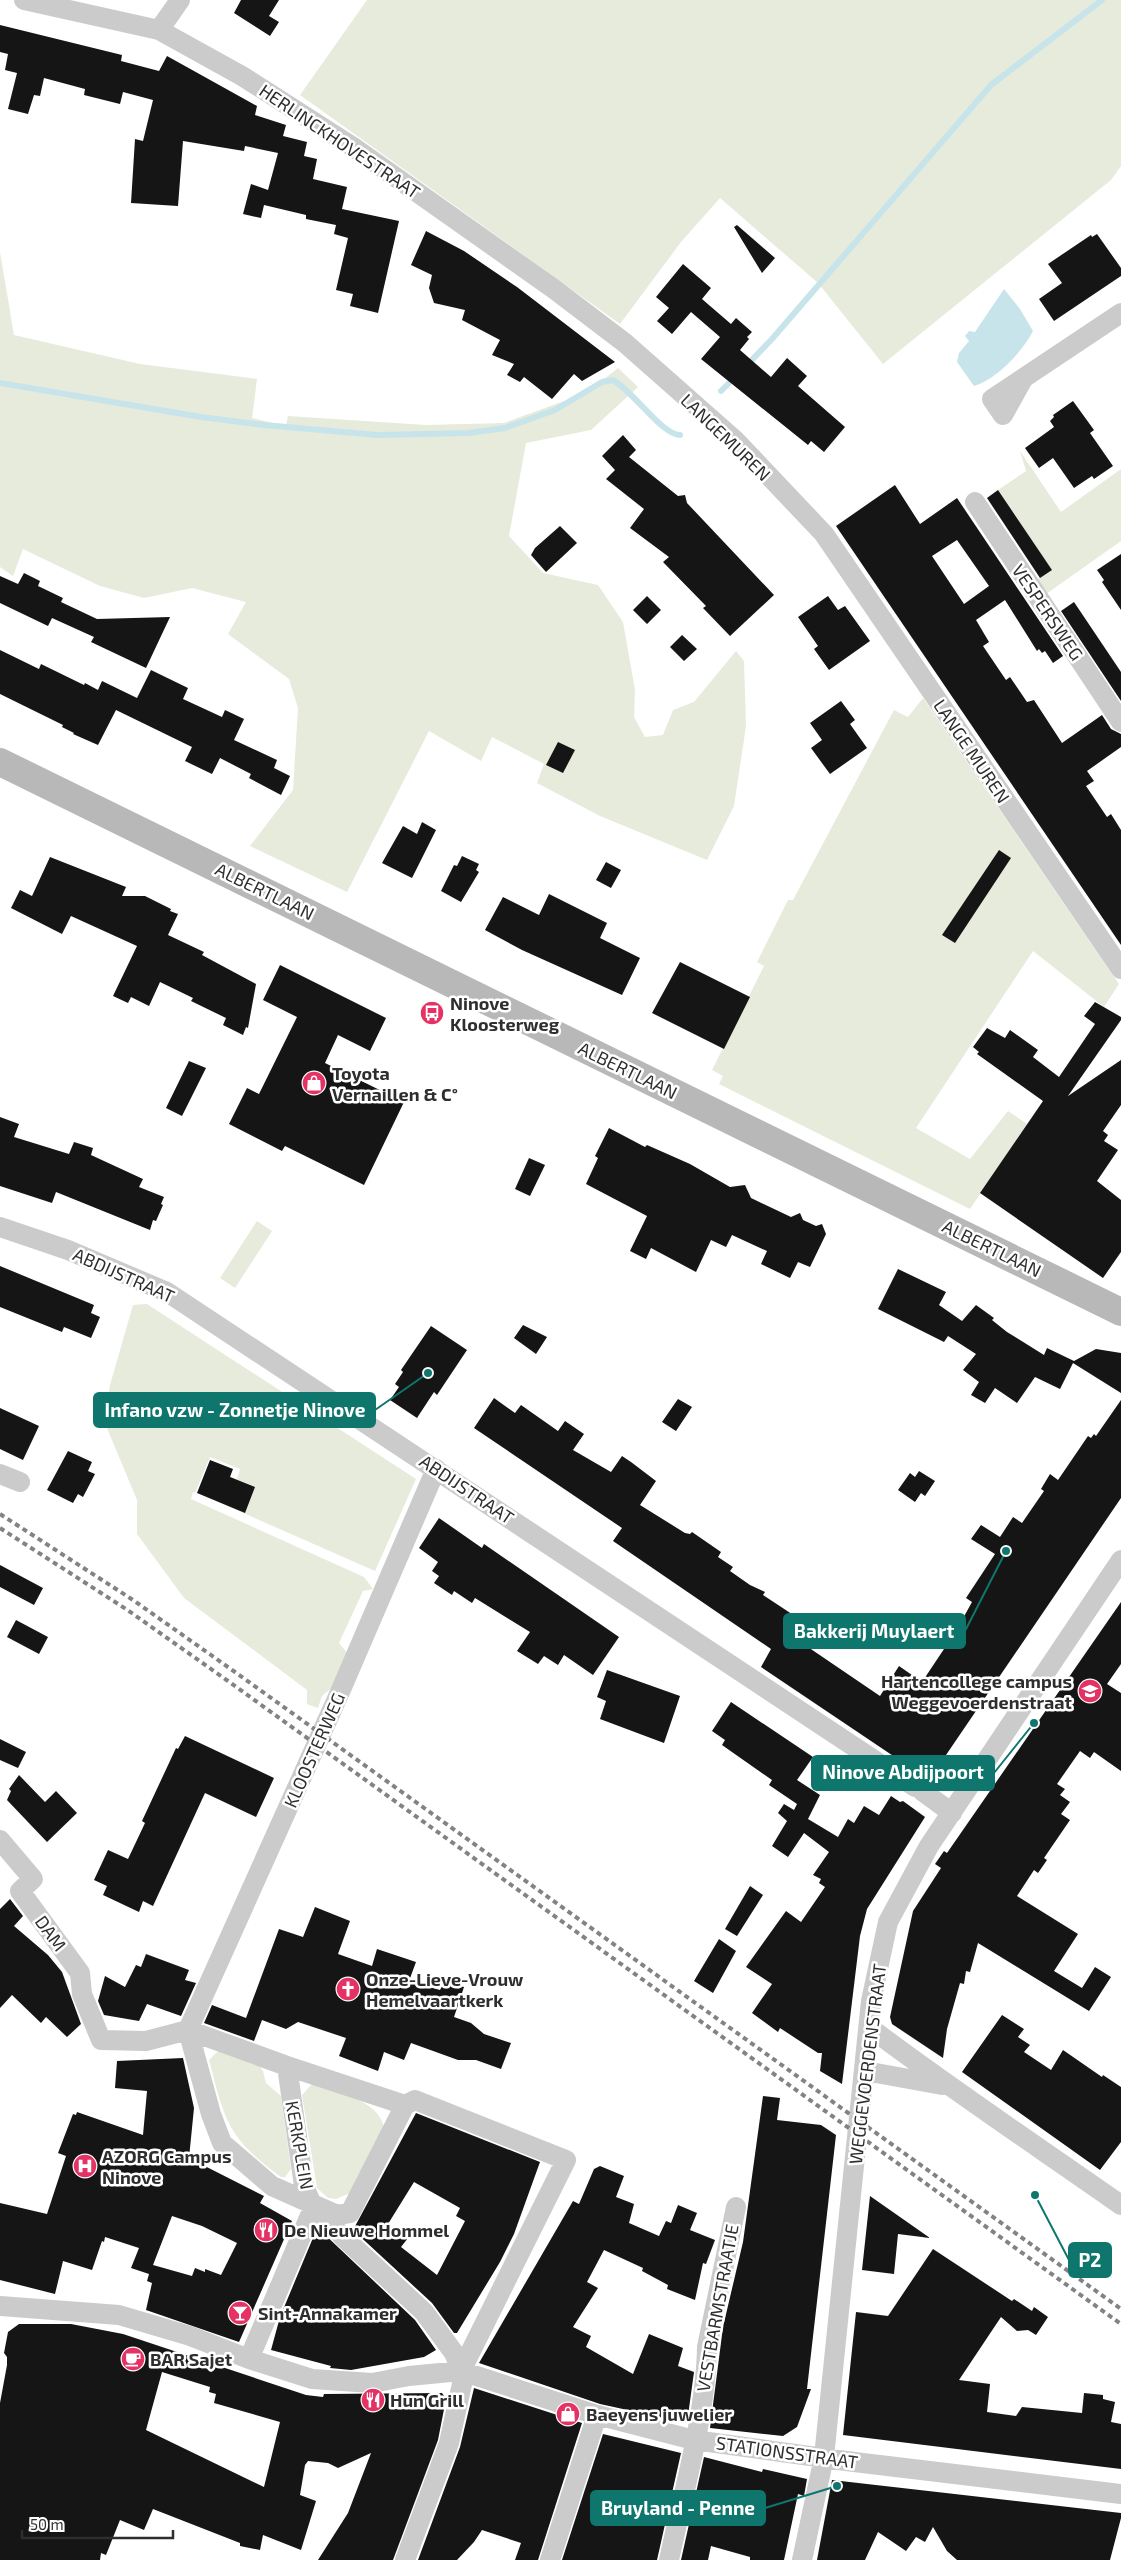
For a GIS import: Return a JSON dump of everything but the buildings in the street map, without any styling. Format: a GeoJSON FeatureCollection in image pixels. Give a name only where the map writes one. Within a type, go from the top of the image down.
{"type":"FeatureCollection","features":[{"type":"Feature","properties":{"kind":"main road","name":"ALBERTLAAN"},"geometry":{"type":"LineString","coordinates":[[0,762],[1121,1312]]}},
{"type":"Feature","properties":{"kind":"street","name":"HERLINCKHOVESTRAAT"},"geometry":{"type":"LineString","coordinates":[[24,0],[159,30],[242,76],[354,147],[554,289],[625,344]]}},
{"type":"Feature","properties":{"kind":"street"},"geometry":{"type":"LineString","coordinates":[[159,30],[180,0]]}},
{"type":"Feature","properties":{"kind":"street"},"geometry":{"type":"LineString","coordinates":[[1023,379],[1121,313]]}},
{"type":"Feature","properties":{"kind":"street","name":"LANGEMUREN"},"geometry":{"type":"LineString","coordinates":[[625,344],[736,441],[824,534]]}},
{"type":"Feature","properties":{"kind":"street","name":"VESPERSWEG"},"geometry":{"type":"LineString","coordinates":[[975,502],[1121,722]]}},
{"type":"Feature","properties":{"kind":"street","name":"LANGE MUREN"},"geometry":{"type":"LineString","coordinates":[[824,534],[1121,968]]}},
{"type":"Feature","properties":{"kind":"street","name":"ABDIJSTRAAT"},"geometry":{"type":"LineString","coordinates":[[0,1227],[68,1250],[166,1292],[436,1469],[952,1813]]}},
{"type":"Feature","properties":{"kind":"street","name":"KLOOSTERWEG"},"geometry":{"type":"LineString","coordinates":[[188,2030],[293,1797],[436,1469]]}},
{"type":"Feature","properties":{"kind":"street"},"geometry":{"type":"LineString","coordinates":[[0,1474],[20,1482]]}},
{"type":"Feature","properties":{"kind":"street","name":"WEGGEVOERDENSTRAAT"},"geometry":{"type":"LineString","coordinates":[[802,2560],[824,2457],[869,2027],[878,1961],[888,1922],[929,1846],[1121,1560]]}},
{"type":"Feature","properties":{"kind":"street","name":"DAM"},"geometry":{"type":"LineString","coordinates":[[0,1840],[33,1879],[20,1891],[80,1973],[82,1994],[101,2040],[146,2041],[188,2030]]}},
{"type":"Feature","properties":{"kind":"street"},"geometry":{"type":"LineString","coordinates":[[869,2027],[947,2086],[991,2113],[1121,2206]]}},
{"type":"Feature","properties":{"kind":"street"},"geometry":{"type":"LineString","coordinates":[[188,2030],[286,2066],[405,2105],[415,2100],[566,2160],[461,2371]]}},
{"type":"Feature","properties":{"kind":"street","name":"KERKPLEIN"},"geometry":{"type":"LineString","coordinates":[[188,2030],[211,2114],[222,2143],[272,2186],[313,2206],[337,2215],[350,2213],[405,2105]]}},
{"type":"Feature","properties":{"kind":"street","name":"KERKPLEIN"},"geometry":{"type":"LineString","coordinates":[[286,2066],[304,2186],[313,2206]]}},
{"type":"Feature","properties":{"kind":"street"},"geometry":{"type":"LineString","coordinates":[[865,2071],[947,2086]]}},
{"type":"Feature","properties":{"kind":"street"},"geometry":{"type":"LineString","coordinates":[[250,2359],[313,2206],[350,2244],[424,2312],[454,2353],[461,2371],[462,2384],[449,2442],[406,2560]]}},
{"type":"Feature","properties":{"kind":"street","name":"VESTBARMSTRAATJE"},"geometry":{"type":"LineString","coordinates":[[669,2560],[707,2368],[707,2347],[736,2207]]}},
{"type":"Feature","properties":{"kind":"street"},"geometry":{"type":"LineString","coordinates":[[0,2306],[119,2315],[190,2336],[250,2359],[312,2379],[372,2383],[409,2376],[461,2371]]}},
{"type":"Feature","properties":{"kind":"street","name":"STATIONSSTRAAT"},"geometry":{"type":"LineString","coordinates":[[461,2371],[597,2415],[694,2440],[1121,2494]]}},
{"type":"Feature","properties":{"kind":"street"},"geometry":{"type":"LineString","coordinates":[[550,2560],[597,2415]]}},
{"type":"Feature","properties":{"kind":"green space"},"geometry":{"type":"Polygon","coordinates":[[[367,0],[1121,0],[1121,166],[1111,180],[883,364],[818,283],[720,198],[681,242],[620,324],[300,95],[367,0]]]}},
{"type":"Feature","properties":{"kind":"green space"},"geometry":{"type":"Polygon","coordinates":[[[0,252],[14,335],[140,364],[257,379],[252,418],[286,426],[288,416],[426,425],[504,423],[586,393],[618,368],[638,387],[591,430],[526,443],[509,536],[543,573],[598,585],[623,622],[635,690],[634,717],[645,737],[663,735],[673,710],[694,702],[736,651],[744,661],[746,726],[734,806],[707,860],[600,816],[537,783],[544,764],[492,737],[481,761],[429,731],[347,892],[250,846],[293,790],[298,708],[289,679],[228,634],[246,602],[192,588],[144,598],[100,586],[23,549],[13,576],[0,567],[0,252]]]}},
{"type":"Feature","properties":{"kind":"green space"},"geometry":{"type":"Polygon","coordinates":[[[1020,451],[1061,512],[1121,469],[1121,541],[1046,594],[1037,580],[1051,570],[998,490],[1026,471],[1020,451]]]}},
{"type":"Feature","properties":{"kind":"green space"},"geometry":{"type":"Polygon","coordinates":[[[923,698],[1119,984],[1104,1007],[1033,951],[916,1128],[970,1159],[1008,1111],[1027,1124],[970,1209],[719,1084],[723,1076],[712,1070],[764,966],[757,962],[788,900],[793,900],[894,710],[908,717],[923,698]]]}},
{"type":"Feature","properties":{"kind":"green space"},"geometry":{"type":"Polygon","coordinates":[[[257,1221],[272,1231],[235,1288],[220,1278],[257,1221]]]}},
{"type":"Feature","properties":{"kind":"green space"},"geometry":{"type":"Polygon","coordinates":[[[147,1304],[416,1479],[375,1571],[216,1501],[226,1475],[237,1479],[240,1469],[210,1457],[195,1493],[193,1492],[191,1499],[364,1577],[373,1589],[363,1591],[339,1643],[348,1654],[334,1686],[322,1696],[318,1708],[307,1704],[307,1690],[184,1598],[137,1534],[137,1500],[104,1421],[110,1385],[133,1305],[147,1304]]]}},
{"type":"Feature","properties":{"kind":"green space"},"geometry":{"type":"Polygon","coordinates":[[[219,2050],[259,2065],[263,2071],[266,2083],[281,2096],[291,2169],[285,2177],[281,2177],[250,2151],[231,2127],[220,2099],[209,2060],[219,2050]]]}},
{"type":"Feature","properties":{"kind":"green space"},"geometry":{"type":"Polygon","coordinates":[[[312,2084],[365,2103],[380,2117],[384,2127],[350,2193],[336,2199],[328,2198],[317,2188],[302,2095],[312,2084]]]}},
{"type":"Feature","properties":{"kind":"water"},"geometry":{"type":"Polygon","coordinates":[[[1004,289],[1020,309],[1033,331],[1016,356],[1008,364],[991,377],[974,386],[957,362],[959,353],[969,341],[965,336],[969,331],[975,332],[1004,289]]]}},
{"type":"Feature","properties":{"kind":"waterway"},"geometry":{"type":"LineString","coordinates":[[747,365],[772,339],[991,85],[1102,0]]}},
{"type":"Feature","properties":{"kind":"waterway"},"geometry":{"type":"LineString","coordinates":[[721,391],[735,377]]}},
{"type":"Feature","properties":{"kind":"waterway"},"geometry":{"type":"LineString","coordinates":[[0,383],[201,417],[264,425],[377,435],[468,433],[505,428],[555,410],[602,382],[613,380],[665,428],[680,435]]}},
{"type":"Feature","properties":{"kind":"railway"},"geometry":{"type":"LineString","coordinates":[[0,1514],[133,1600],[235,1672],[1121,2309]]}},
{"type":"Feature","properties":{"kind":"railway"},"geometry":{"type":"LineString","coordinates":[[0,1528],[126,1609],[228,1681],[1121,2324]]}},
{"type":"Feature","properties":{"kind":"place","name":"Ninove Kloosterweg"},"geometry":{"type":"Point","coordinates":[432,1013]}},
{"type":"Feature","properties":{"kind":"place","name":"Toyota Vernaillen & C°"},"geometry":{"type":"Point","coordinates":[314,1083]}},
{"type":"Feature","properties":{"kind":"place","name":"Infano vzw - Zonnetje Ninove"},"geometry":{"type":"Point","coordinates":[428,1373]}},
{"type":"Feature","properties":{"kind":"place","name":"Bakkerij Muylaert"},"geometry":{"type":"Point","coordinates":[1006,1551]}},
{"type":"Feature","properties":{"kind":"place","name":"Hartencollege campus Weggevoerdenstraat"},"geometry":{"type":"Point","coordinates":[1090,1691]}},
{"type":"Feature","properties":{"kind":"place","name":"Ninove Abdijpoort"},"geometry":{"type":"Point","coordinates":[1034,1723]}},
{"type":"Feature","properties":{"kind":"place","name":"Onze-Lieve-Vrouw Hemelvaartkerk"},"geometry":{"type":"Point","coordinates":[348,1989]}},
{"type":"Feature","properties":{"kind":"place","name":"AZORG Campus Ninove"},"geometry":{"type":"Point","coordinates":[85,2166]}},
{"type":"Feature","properties":{"kind":"place","name":"P2"},"geometry":{"type":"Point","coordinates":[1035,2195]}},
{"type":"Feature","properties":{"kind":"place","name":"De Nieuwe Hommel"},"geometry":{"type":"Point","coordinates":[266,2230]}},
{"type":"Feature","properties":{"kind":"place","name":"Sint-Annakamer"},"geometry":{"type":"Point","coordinates":[240,2313]}},
{"type":"Feature","properties":{"kind":"place","name":"BAR Sajet"},"geometry":{"type":"Point","coordinates":[133,2359]}},
{"type":"Feature","properties":{"kind":"place","name":"Hun Grill"},"geometry":{"type":"Point","coordinates":[373,2400]}},
{"type":"Feature","properties":{"kind":"place","name":"Baeyens juwelier"},"geometry":{"type":"Point","coordinates":[568,2414]}},
{"type":"Feature","properties":{"kind":"place","name":"Bruyland - Penne"},"geometry":{"type":"Point","coordinates":[837,2486]}}]}
